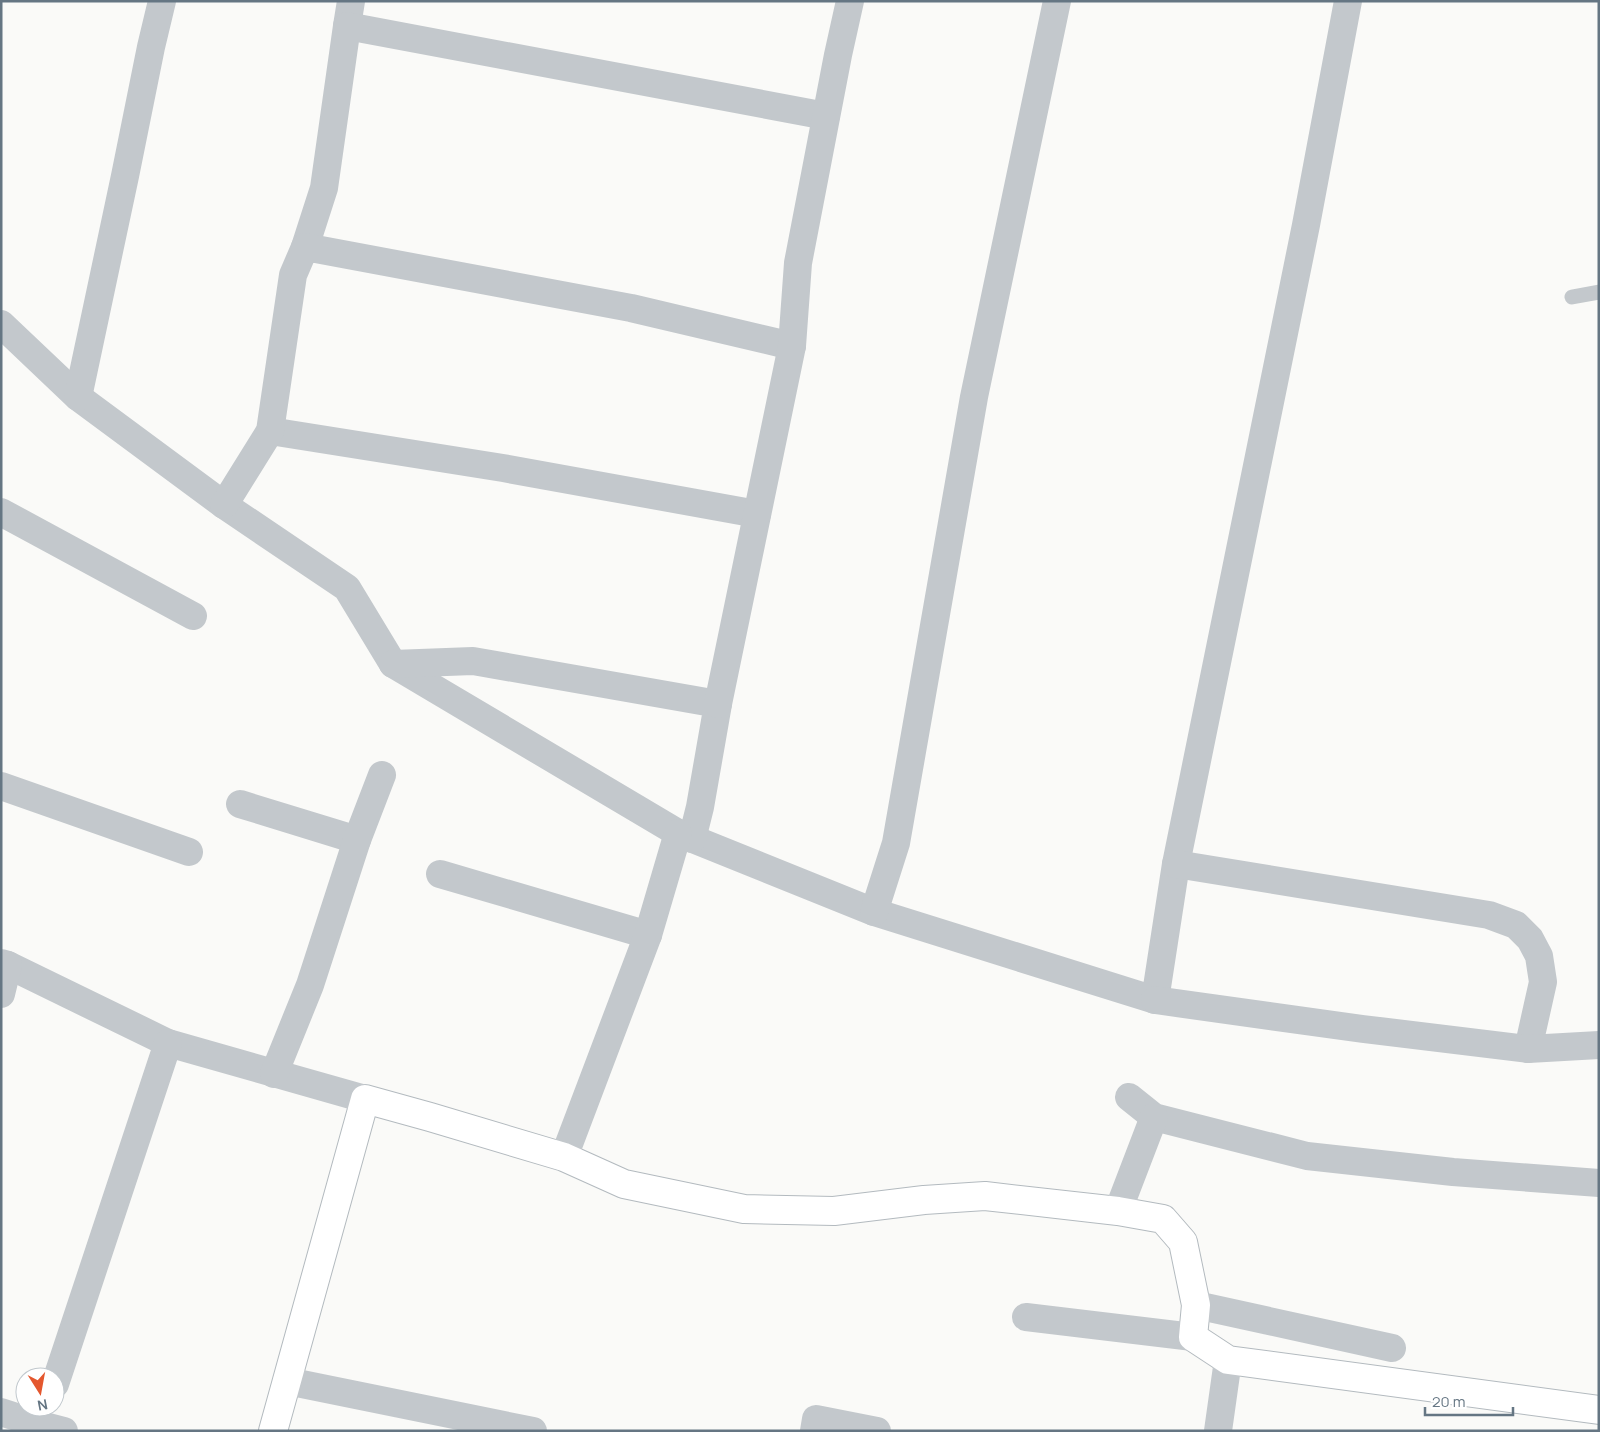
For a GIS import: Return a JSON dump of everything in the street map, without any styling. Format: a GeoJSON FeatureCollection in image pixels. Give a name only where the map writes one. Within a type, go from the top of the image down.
{"type":"FeatureCollection","features":[{"type":"Feature","properties":{"kind":"main road"},"geometry":{"type":"LineString","coordinates":[[273,1431],[365,1099],[564,1157],[624,1184],[744,1209],[834,1211],[924,1200],[985,1196],[1118,1211],[1162,1219],[1183,1242],[1196,1304],[1194,1337],[1228,1360],[1599,1410]]}},
{"type":"Feature","properties":{"kind":"street"},"geometry":{"type":"LineString","coordinates":[[78,396],[162,1]]}},
{"type":"Feature","properties":{"kind":"street"},"geometry":{"type":"LineString","coordinates":[[564,1157],[685,836],[700,807],[718,704],[792,346],[798,263],[850,1]]}},
{"type":"Feature","properties":{"kind":"street"},"geometry":{"type":"LineString","coordinates":[[874,912],[896,843],[974,397],[1057,1]]}},
{"type":"Feature","properties":{"kind":"street"},"geometry":{"type":"LineString","coordinates":[[1155,1000],[1176,864],[1306,225],[1348,1]]}},
{"type":"Feature","properties":{"kind":"street"},"geometry":{"type":"LineString","coordinates":[[224,506],[270,431],[292,275],[305,247],[324,188],[349,13],[826,116]]}},
{"type":"Feature","properties":{"kind":"street"},"geometry":{"type":"LineString","coordinates":[[305,247],[631,308],[792,346]]}},
{"type":"Feature","properties":{"kind":"street"},"geometry":{"type":"LineString","coordinates":[[1,324],[78,396],[224,506],[347,588],[393,664],[685,836],[874,912],[1155,1000],[1363,1029],[1528,1049],[1599,1045]]}},
{"type":"Feature","properties":{"kind":"street"},"geometry":{"type":"LineString","coordinates":[[270,431],[503,468],[757,514]]}},
{"type":"Feature","properties":{"kind":"street"},"geometry":{"type":"LineString","coordinates":[[1,512],[193,616]]}},
{"type":"Feature","properties":{"kind":"street"},"geometry":{"type":"LineString","coordinates":[[393,664],[473,661],[718,704]]}},
{"type":"Feature","properties":{"kind":"street"},"geometry":{"type":"LineString","coordinates":[[274,1074],[310,985],[357,840],[382,775]]}},
{"type":"Feature","properties":{"kind":"street"},"geometry":{"type":"LineString","coordinates":[[1,786],[189,852]]}},
{"type":"Feature","properties":{"kind":"street"},"geometry":{"type":"LineString","coordinates":[[240,804],[357,840]]}},
{"type":"Feature","properties":{"kind":"street"},"geometry":{"type":"LineString","coordinates":[[1176,864],[1489,915],[1516,925],[1530,939],[1539,956],[1543,982],[1528,1049]]}},
{"type":"Feature","properties":{"kind":"street"},"geometry":{"type":"LineString","coordinates":[[440,874],[648,935]]}},
{"type":"Feature","properties":{"kind":"street"},"geometry":{"type":"LineString","coordinates":[[1,994],[5,964],[168,1043],[365,1099]]}},
{"type":"Feature","properties":{"kind":"street"},"geometry":{"type":"LineString","coordinates":[[61,1367],[168,1043]]}},
{"type":"Feature","properties":{"kind":"street"},"geometry":{"type":"LineString","coordinates":[[1129,1097],[1154,1117],[1307,1156],[1453,1172],[1599,1184]]}},
{"type":"Feature","properties":{"kind":"street"},"geometry":{"type":"LineString","coordinates":[[1118,1211],[1154,1117]]}},
{"type":"Feature","properties":{"kind":"street"},"geometry":{"type":"LineString","coordinates":[[1196,1304],[1392,1348]]}},
{"type":"Feature","properties":{"kind":"street"},"geometry":{"type":"LineString","coordinates":[[1026,1317],[1194,1337]]}},
{"type":"Feature","properties":{"kind":"street"},"geometry":{"type":"LineString","coordinates":[[1218,1431],[1228,1360]]}},
{"type":"Feature","properties":{"kind":"street"},"geometry":{"type":"LineString","coordinates":[[287,1381],[533,1431]]}},
{"type":"Feature","properties":{"kind":"street"},"geometry":{"type":"LineString","coordinates":[[1,1412],[51,1421]]}},
{"type":"Feature","properties":{"kind":"street"},"geometry":{"type":"LineString","coordinates":[[814,1431],[816,1419],[877,1431]]}},
{"type":"Feature","properties":{"kind":"lane"},"geometry":{"type":"LineString","coordinates":[[1572,297],[1599,292]]}}]}
